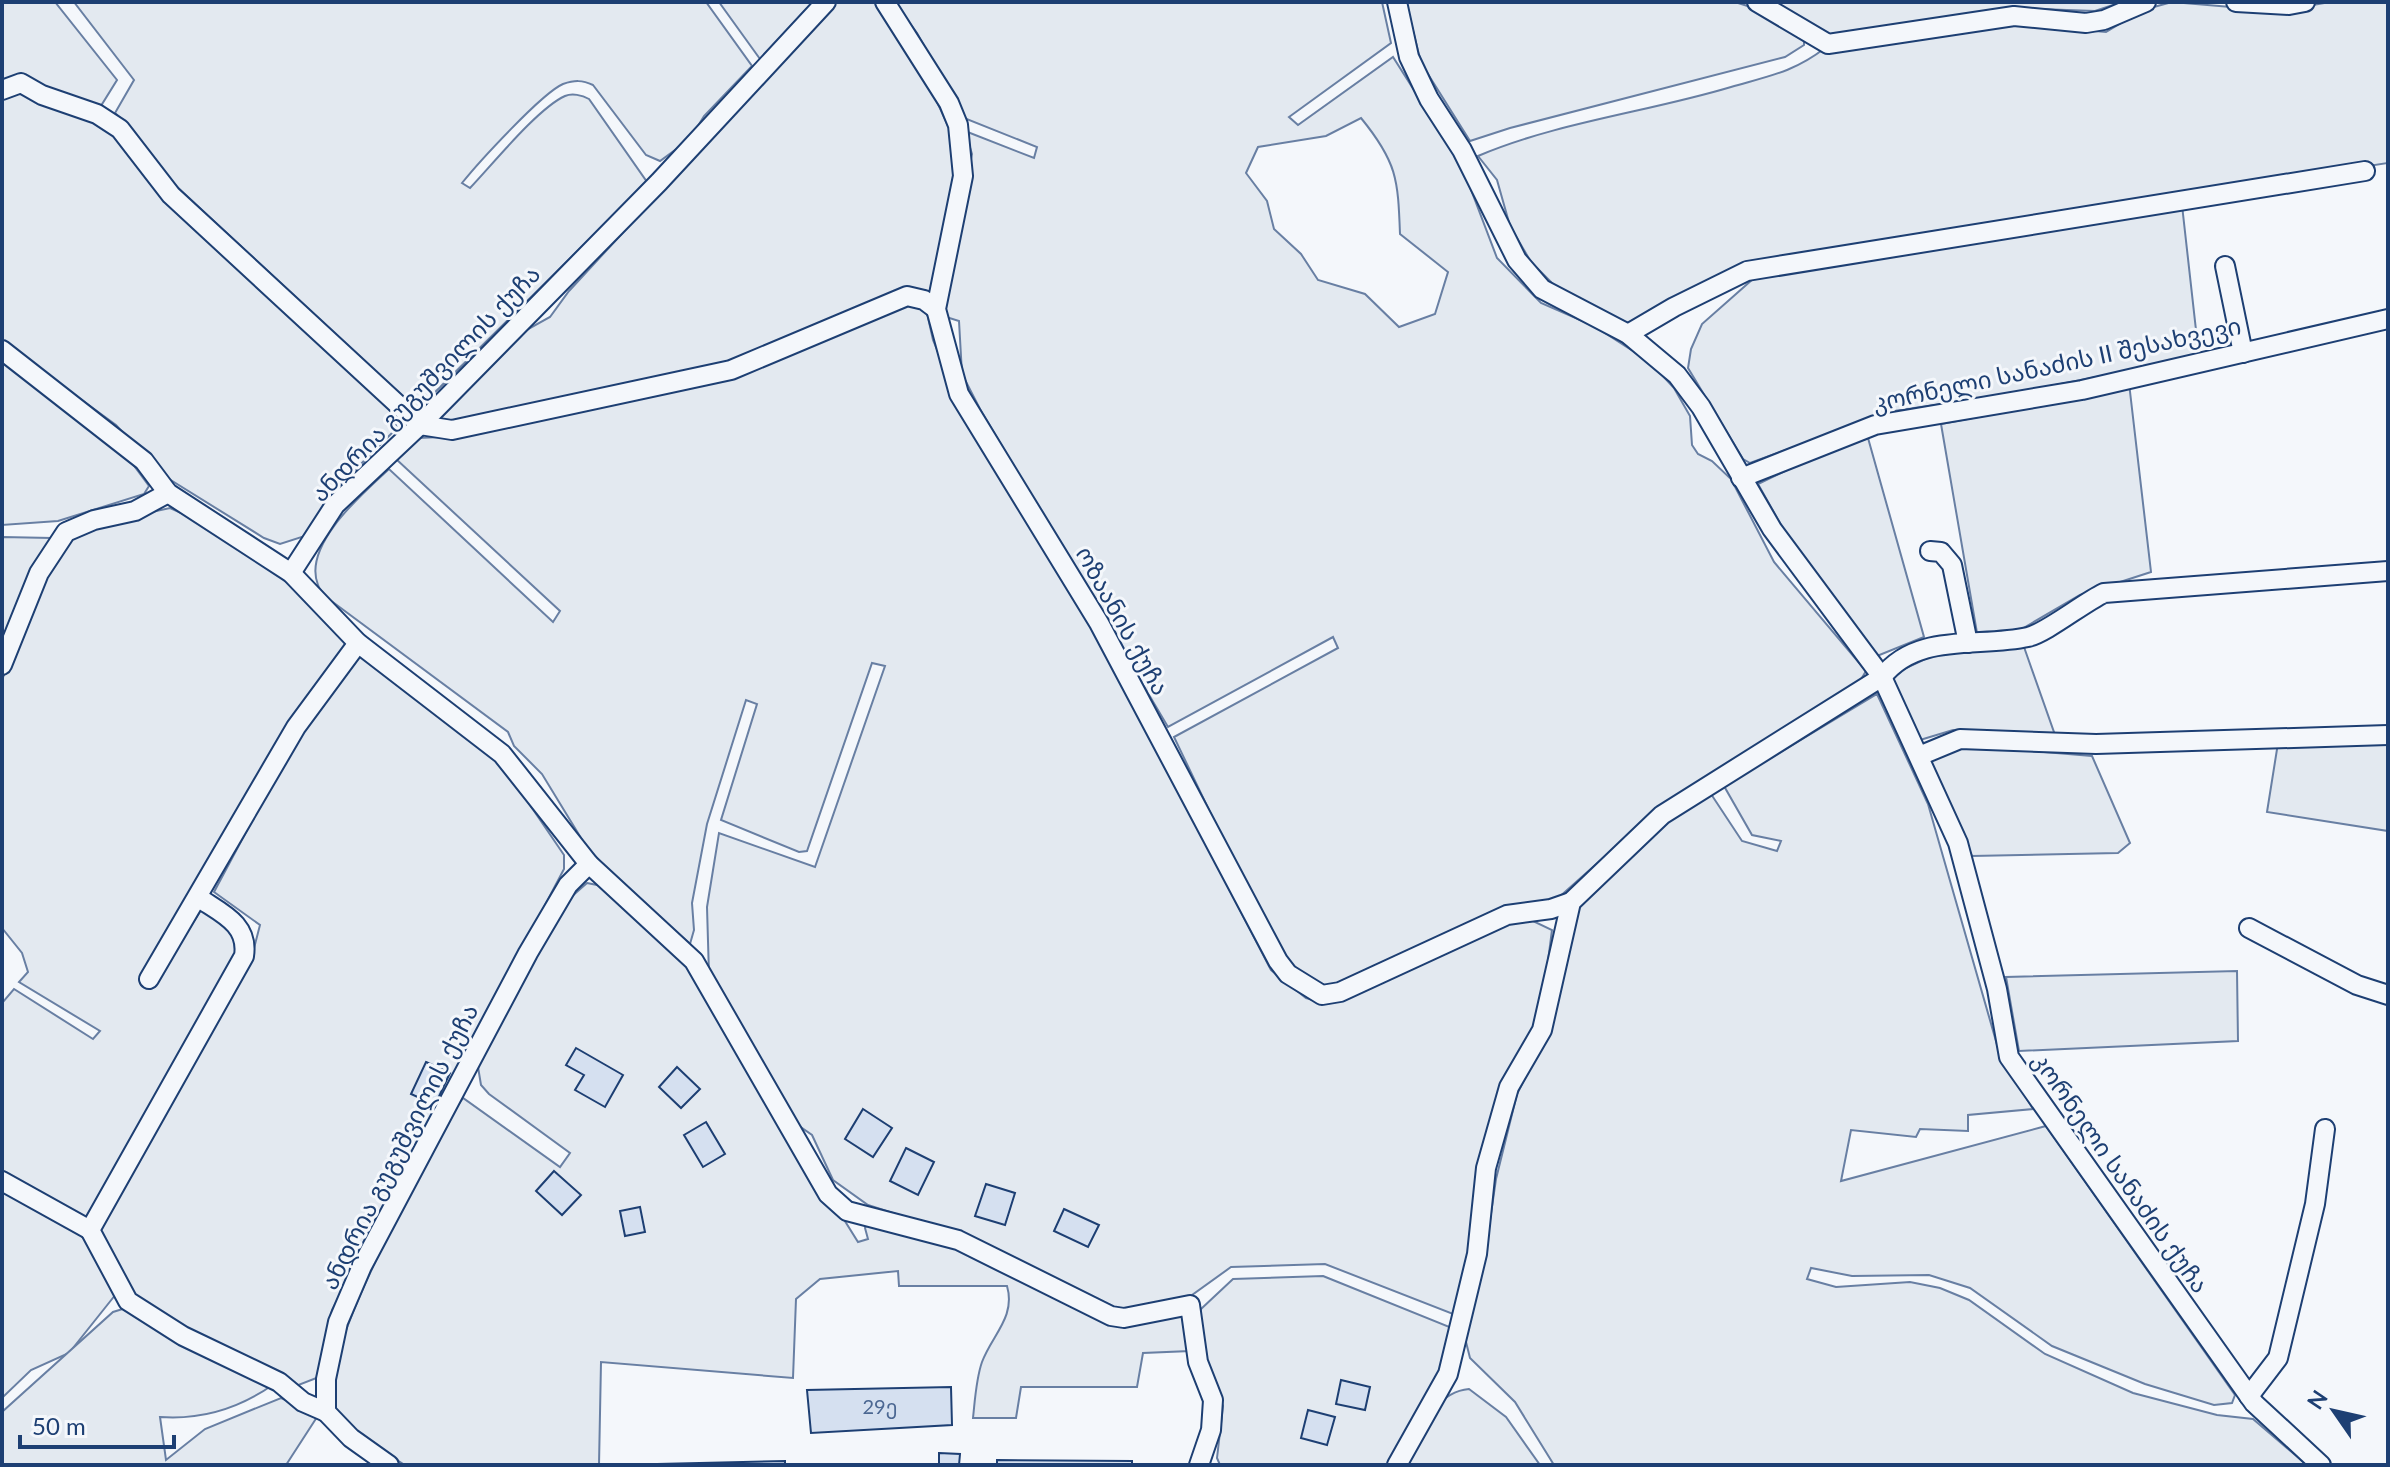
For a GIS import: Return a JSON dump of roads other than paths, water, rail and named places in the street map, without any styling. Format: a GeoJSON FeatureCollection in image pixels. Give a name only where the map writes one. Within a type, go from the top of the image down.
{"type":"FeatureCollection","features":[{"type":"Feature","properties":{"kind":"street","name":"ანდრია გუგუშვილის ქუჩა"},"geometry":{"type":"LineString","coordinates":[[291,573],[335,505],[420,425],[659,182],[826,2]]}},
{"type":"Feature","properties":{"kind":"street","name":"ოზაანის ქუჩა"},"geometry":{"type":"LineString","coordinates":[[885,2],[949,103],[958,125],[963,176],[936,309],[959,394],[1099,623],[1278,961],[1288,974],[1322,995],[1340,992],[1507,915],[1551,909],[1571,902]]}},
{"type":"Feature","properties":{"kind":"street","name":"კორნელი სანაძის ქუჩა"},"geometry":{"type":"LineString","coordinates":[[1397,2],[1409,57],[1429,99],[1462,150],[1517,260],[1542,289],[1628,334],[1677,375],[1701,407],[1772,529],[1882,677],[1958,843],[1997,989],[2009,1057],[2249,1396],[2321,1465]]}},
{"type":"Feature","properties":{"kind":"street"},"geometry":{"type":"LineString","coordinates":[[1760,3],[1828,44],[2014,16],[2095,22],[2120,15],[2146,2]]}},
{"type":"Feature","properties":{"kind":"street"},"geometry":{"type":"LineString","coordinates":[[2236,2],[2289,5],[2304,2]]}},
{"type":"Feature","properties":{"kind":"street"},"geometry":{"type":"LineString","coordinates":[[2,90],[21,83],[42,95],[97,114],[120,129],[171,195],[420,425],[452,430],[731,370],[907,296],[924,300],[936,309]]}},
{"type":"Feature","properties":{"kind":"street"},"geometry":{"type":"LineString","coordinates":[[1628,334],[1747,271],[2365,171]]}},
{"type":"Feature","properties":{"kind":"street"},"geometry":{"type":"LineString","coordinates":[[2225,266],[2243,353]]}},
{"type":"Feature","properties":{"kind":"street","name":"კორნელი სანაძის II შესახვევი"},"geometry":{"type":"LineString","coordinates":[[1741,478],[1875,425],[2082,390],[2388,319]]}},
{"type":"Feature","properties":{"kind":"street"},"geometry":{"type":"LineString","coordinates":[[2,350],[144,461],[168,493],[291,573],[358,643],[502,754],[589,864],[694,961],[828,1194],[847,1211],[958,1240],[1111,1316],[1124,1318],[1190,1305],[1198,1362],[1213,1400],[1211,1430],[1199,1465]]}},
{"type":"Feature","properties":{"kind":"street"},"geometry":{"type":"LineString","coordinates":[[2,665],[39,573],[66,532],[94,520],[135,511],[168,493]]}},
{"type":"Feature","properties":{"kind":"street"},"geometry":{"type":"LineString","coordinates":[[1930,551],[1941,552],[1952,565],[1968,643]]}},
{"type":"Feature","properties":{"kind":"street"},"geometry":{"type":"LineString","coordinates":[[1397,1465],[1448,1374],[1477,1254],[1486,1168],[1509,1087],[1542,1030],[1571,902],[1662,815],[1882,677],[1893,662],[1923,647],[2031,636],[2079,604],[2104,593],[2388,571]]}},
{"type":"Feature","properties":{"kind":"street"},"geometry":{"type":"LineString","coordinates":[[149,979],[296,727],[358,643]]}},
{"type":"Feature","properties":{"kind":"street"},"geometry":{"type":"LineString","coordinates":[[1919,756],[1960,739],[2096,744],[2388,735]]}},
{"type":"Feature","properties":{"kind":"street","name":"ანდრია გუგუშვილის ქუჩა"},"geometry":{"type":"LineString","coordinates":[[326,1412],[326,1379],[338,1322],[362,1266],[479,1043],[568,885],[589,864]]}},
{"type":"Feature","properties":{"kind":"street"},"geometry":{"type":"LineString","coordinates":[[90,1230],[244,956],[246,943],[237,924],[199,898]]}},
{"type":"Feature","properties":{"kind":"street"},"geometry":{"type":"LineString","coordinates":[[2249,928],[2357,985],[2388,995]]}},
{"type":"Feature","properties":{"kind":"street"},"geometry":{"type":"LineString","coordinates":[[2249,1396],[2278,1358],[2315,1204],[2325,1129]]}},
{"type":"Feature","properties":{"kind":"street"},"geometry":{"type":"LineString","coordinates":[[2,1181],[90,1230],[128,1301],[183,1336],[279,1382],[303,1402],[326,1412],[351,1438],[389,1465]]}}]}
